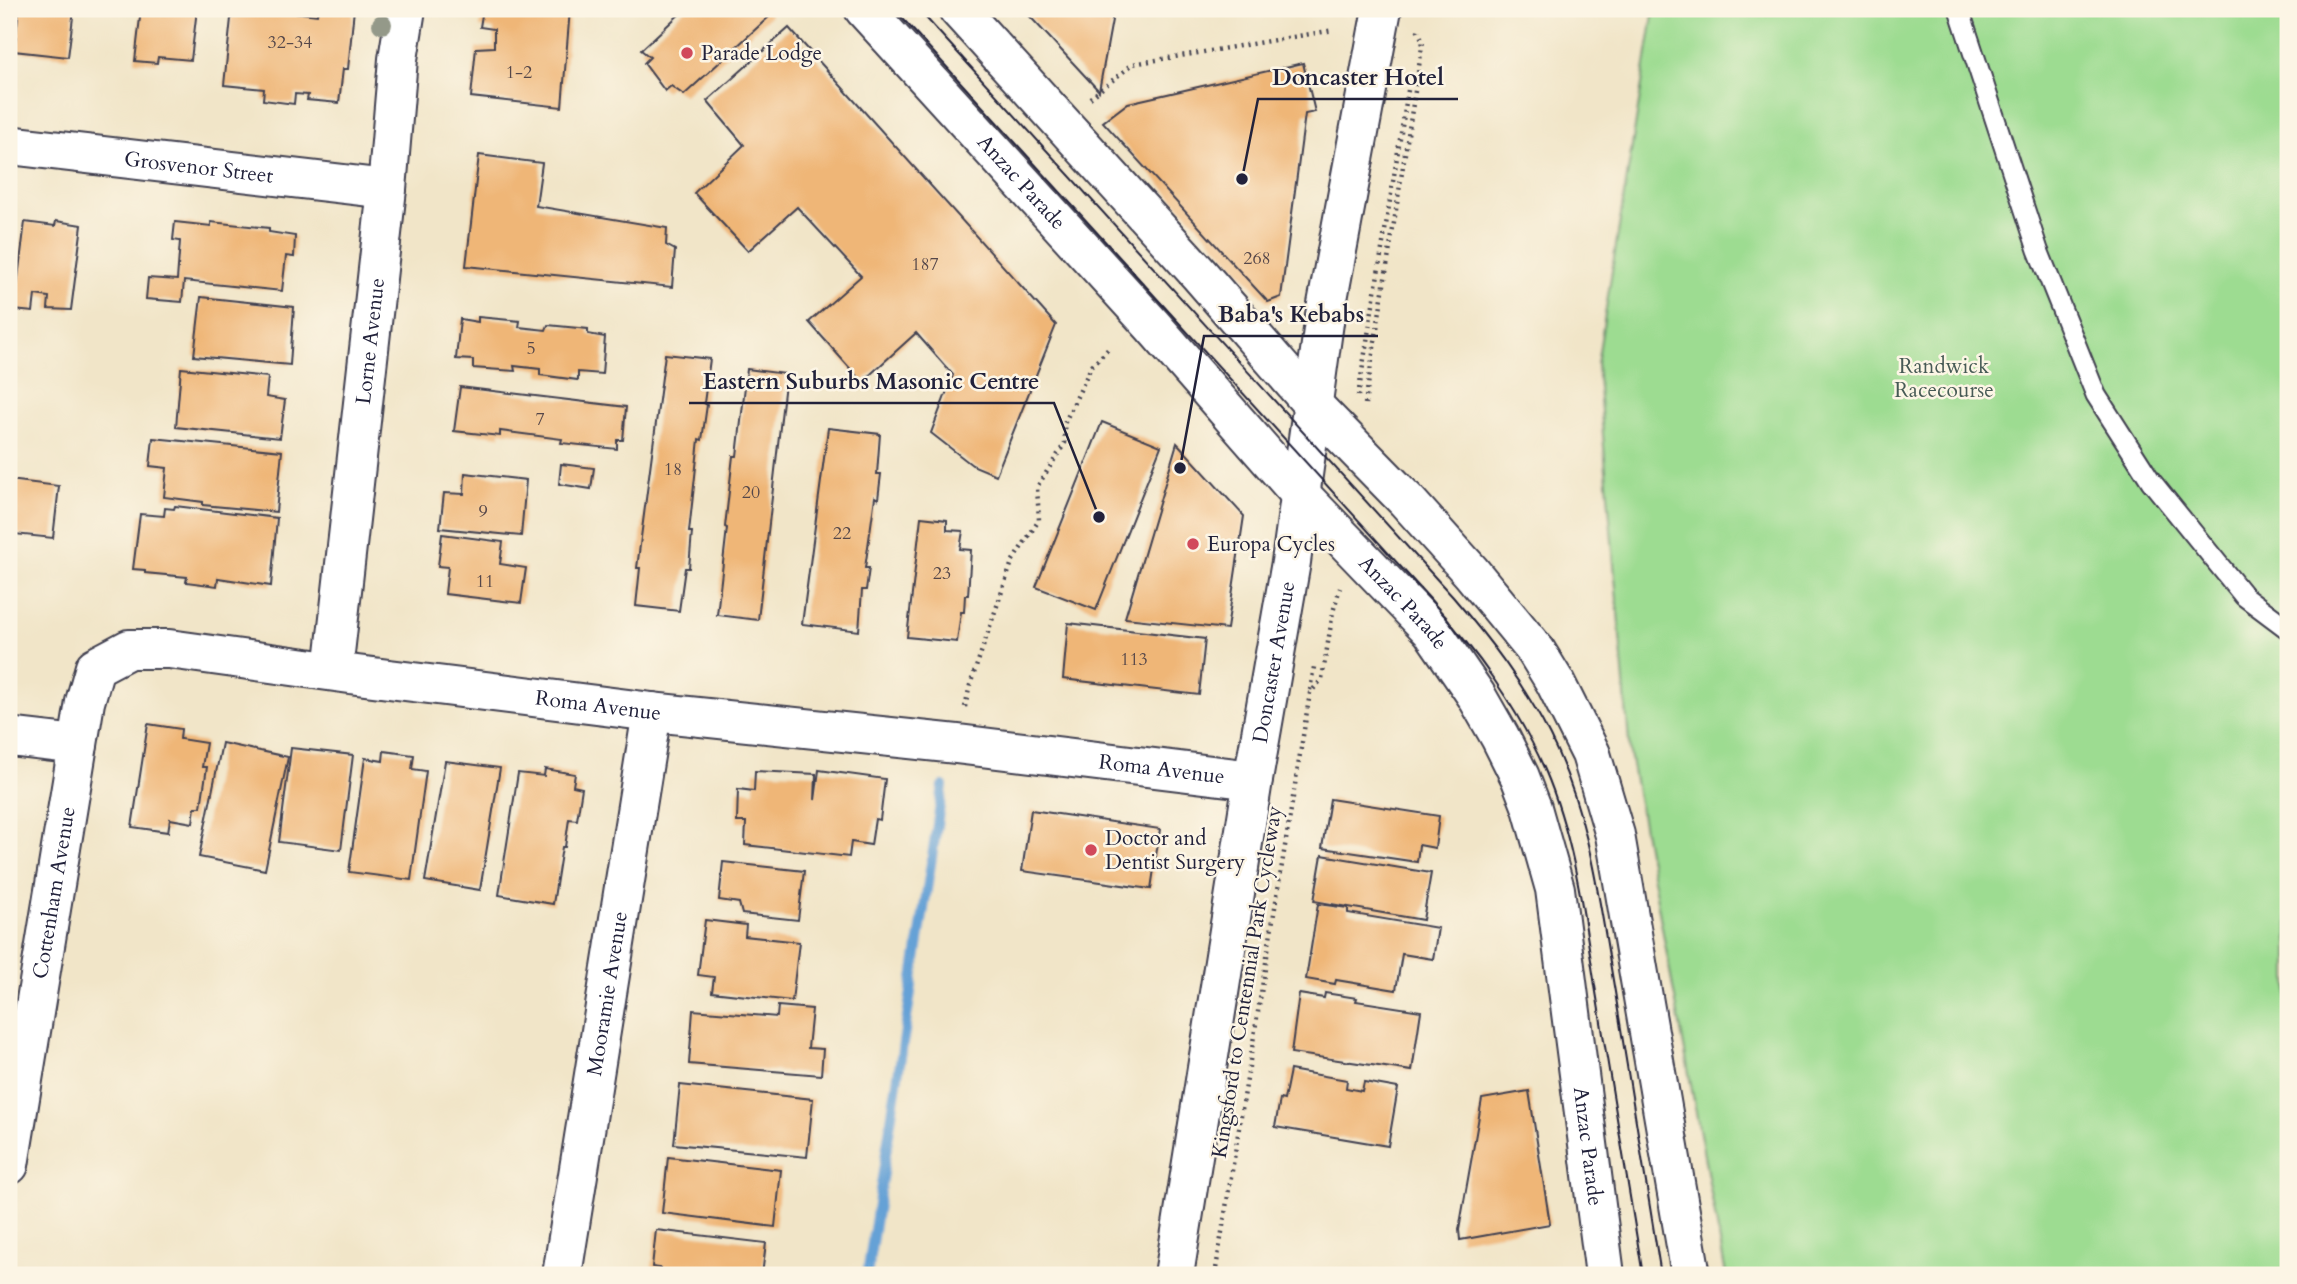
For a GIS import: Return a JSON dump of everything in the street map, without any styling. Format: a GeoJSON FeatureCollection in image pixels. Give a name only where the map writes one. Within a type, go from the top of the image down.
{"type":"FeatureCollection","features":[{"type":"Feature","properties":{"kind":"street","name":"Lorne Avenue"},"geometry":{"type":"LineString","coordinates":[[333,671],[387,189],[398,59],[406,9]]}},
{"type":"Feature","properties":{"kind":"street","name":"Anzac Parade"},"geometry":{"type":"LineString","coordinates":[[864,9],[1152,325],[1300,495],[1432,632],[1476,695],[1520,778],[1532,808],[1555,889],[1605,1275]]}},
{"type":"Feature","properties":{"kind":"street"},"geometry":{"type":"LineString","coordinates":[[958,9],[1208,283],[1313,405],[1406,500],[1507,614],[1536,650],[1555,682],[1591,754],[1615,835],[1690,1275]]}},
{"type":"Feature","properties":{"kind":"street","name":"Doncaster Avenue"},"geometry":{"type":"LineString","coordinates":[[1174,1275],[1253,780],[1289,575],[1325,315],[1381,9]]}},
{"type":"Feature","properties":{"kind":"street","name":"Grosvenor Street"},"geometry":{"type":"LineString","coordinates":[[9,145],[387,189]]}},
{"type":"Feature","properties":{"kind":"street","name":"Roma Avenue"},"geometry":{"type":"LineString","coordinates":[[78,745],[85,702],[95,667],[129,649],[169,649],[652,712],[957,744],[1253,780]]}},
{"type":"Feature","properties":{"kind":"street","name":"Mooramie Avenue"},"geometry":{"type":"LineString","coordinates":[[562,1275],[652,712]]}},
{"type":"Feature","properties":{"kind":"street"},"geometry":{"type":"LineString","coordinates":[[9,737],[78,745]]}},
{"type":"Feature","properties":{"kind":"street","name":"Cottenham Avenue"},"geometry":{"type":"LineString","coordinates":[[9,1165],[78,745]]}},
{"type":"Feature","properties":{"kind":"lane"},"geometry":{"type":"LineString","coordinates":[[1959,9],[2038,250],[2096,395],[2151,481],[2244,596],[2288,629]]}},
{"type":"Feature","properties":{"kind":"path"},"geometry":{"type":"LineString","coordinates":[[1084,104],[1133,64],[1334,30]]}},
{"type":"Feature","properties":{"kind":"path"},"geometry":{"type":"LineString","coordinates":[[1357,403],[1418,31]]}},
{"type":"Feature","properties":{"kind":"path"},"geometry":{"type":"LineString","coordinates":[[1372,414],[1365,405],[1423,41]]}},
{"type":"Feature","properties":{"kind":"path"},"geometry":{"type":"LineString","coordinates":[[957,744],[970,684],[1012,562],[1039,520],[1037,487],[1065,443],[1064,424],[1091,367],[1111,346]]}},
{"type":"Feature","properties":{"kind":"path","name":"Kingsford to Centennial Park Cycleway"},"geometry":{"type":"LineString","coordinates":[[1310,693],[1322,678],[1333,612]]}},
{"type":"Feature","properties":{"kind":"path","name":"Kingsford to Centennial Park Cycleway"},"geometry":{"type":"LineString","coordinates":[[1216,1275],[1314,665]]}},
{"type":"Feature","properties":{"kind":"green space","name":"Randwick Racecourse"},"geometry":{"type":"Polygon","coordinates":[[[1654,9],[2288,9],[2288,1275],[1726,1275],[1630,754],[1597,364],[1654,9]]]}},
{"type":"Feature","properties":{"kind":"building"},"geometry":{"type":"Polygon","coordinates":[[[19,9],[74,9],[68,57],[14,51],[19,9]]]}},
{"type":"Feature","properties":{"kind":"building"},"geometry":{"type":"Polygon","coordinates":[[[141,9],[197,9],[191,60],[158,57],[157,63],[135,61],[141,9]]]}},
{"type":"Feature","properties":{"kind":"building"},"geometry":{"type":"Polygon","coordinates":[[[232,9],[268,9],[317,15],[318,9],[354,9],[348,69],[343,69],[339,103],[307,100],[308,95],[295,94],[294,104],[263,100],[264,89],[224,85],[232,9]]]}},
{"type":"Feature","properties":{"kind":"building"},"geometry":{"type":"Polygon","coordinates":[[[483,9],[570,9],[562,107],[471,97],[476,48],[494,47],[494,29],[480,27],[483,9]]]}},
{"type":"Feature","properties":{"kind":"building","name":"Parade Lodge"},"geometry":{"type":"Polygon","coordinates":[[[685,9],[764,9],[771,15],[684,95],[671,86],[665,91],[644,63],[650,57],[641,50],[685,9]]]}},
{"type":"Feature","properties":{"kind":"building"},"geometry":{"type":"Polygon","coordinates":[[[1023,9],[1114,9],[1099,91],[1023,9]]]}},
{"type":"Feature","properties":{"kind":"building"},"geometry":{"type":"Polygon","coordinates":[[[789,28],[1056,325],[996,475],[972,465],[931,433],[953,375],[916,333],[862,382],[809,322],[861,276],[797,207],[748,251],[694,193],[744,145],[707,101],[789,28]]]}},
{"type":"Feature","properties":{"kind":"building"},"geometry":{"type":"Polygon","coordinates":[[[1303,63],[1315,112],[1305,114],[1281,297],[1268,302],[1103,122],[1128,103],[1303,63]]]}},
{"type":"Feature","properties":{"kind":"building"},"geometry":{"type":"Polygon","coordinates":[[[479,155],[542,163],[536,206],[667,228],[666,245],[675,250],[672,287],[466,266],[479,155]]]}},
{"type":"Feature","properties":{"kind":"building"},"geometry":{"type":"Polygon","coordinates":[[[56,221],[82,225],[71,310],[48,309],[49,297],[35,295],[33,312],[14,310],[25,222],[55,226],[56,221]]]}},
{"type":"Feature","properties":{"kind":"building"},"geometry":{"type":"Polygon","coordinates":[[[175,222],[211,226],[211,222],[269,228],[269,232],[295,236],[294,257],[286,256],[282,291],[184,281],[182,302],[146,299],[148,278],[177,280],[180,241],[173,240],[175,222]]]}},
{"type":"Feature","properties":{"kind":"building"},"geometry":{"type":"Polygon","coordinates":[[[201,297],[294,307],[290,365],[194,356],[201,297]]]}},
{"type":"Feature","properties":{"kind":"building"},"geometry":{"type":"Polygon","coordinates":[[[478,317],[520,321],[519,327],[546,330],[548,325],[588,329],[588,334],[605,337],[602,374],[578,372],[578,380],[540,375],[540,369],[514,366],[515,371],[473,368],[473,360],[456,359],[460,319],[478,322],[478,317]]]}},
{"type":"Feature","properties":{"kind":"building"},"geometry":{"type":"Polygon","coordinates":[[[665,354],[710,359],[704,403],[707,405],[702,440],[699,439],[689,532],[692,532],[689,568],[685,568],[679,611],[636,606],[640,568],[637,568],[665,354]]]}},
{"type":"Feature","properties":{"kind":"building"},"geometry":{"type":"Polygon","coordinates":[[[181,368],[268,377],[266,397],[285,400],[280,438],[176,427],[181,368]]]}},
{"type":"Feature","properties":{"kind":"building"},"geometry":{"type":"Polygon","coordinates":[[[747,369],[786,374],[758,620],[717,615],[733,456],[737,456],[747,369]]]}},
{"type":"Feature","properties":{"kind":"building"},"geometry":{"type":"Polygon","coordinates":[[[460,387],[626,407],[623,440],[617,440],[617,449],[561,443],[562,439],[500,431],[500,436],[454,431],[460,387]]]}},
{"type":"Feature","properties":{"kind":"building"},"geometry":{"type":"Polygon","coordinates":[[[1102,422],[1161,446],[1096,610],[1036,587],[1102,422]]]}},
{"type":"Feature","properties":{"kind":"building"},"geometry":{"type":"Polygon","coordinates":[[[828,428],[880,434],[877,474],[881,474],[865,568],[869,568],[866,590],[862,590],[859,631],[802,624],[828,428]]]}},
{"type":"Feature","properties":{"kind":"building"},"geometry":{"type":"Polygon","coordinates":[[[153,438],[282,451],[276,512],[203,505],[203,502],[164,497],[167,468],[150,466],[153,438]]]}},
{"type":"Feature","properties":{"kind":"building","name":"Europa Cycles"},"geometry":{"type":"Polygon","coordinates":[[[1177,443],[1244,516],[1227,629],[1125,618],[1177,443]]]}},
{"type":"Feature","properties":{"kind":"building"},"geometry":{"type":"Polygon","coordinates":[[[561,464],[594,468],[591,489],[559,484],[561,464]]]}},
{"type":"Feature","properties":{"kind":"building"},"geometry":{"type":"Polygon","coordinates":[[[465,473],[526,480],[521,536],[440,528],[444,493],[464,494],[465,473]]]}},
{"type":"Feature","properties":{"kind":"building"},"geometry":{"type":"Polygon","coordinates":[[[9,480],[59,486],[53,538],[15,534],[15,539],[9,538],[9,480]]]}},
{"type":"Feature","properties":{"kind":"building"},"geometry":{"type":"Polygon","coordinates":[[[175,506],[277,518],[271,586],[218,578],[217,586],[186,582],[187,577],[145,573],[145,570],[133,569],[140,514],[164,516],[165,508],[174,509],[175,506]]]}},
{"type":"Feature","properties":{"kind":"building"},"geometry":{"type":"Polygon","coordinates":[[[921,517],[947,520],[947,530],[963,531],[960,549],[971,550],[968,595],[965,595],[964,612],[961,612],[957,642],[907,637],[921,517]]]}},
{"type":"Feature","properties":{"kind":"building"},"geometry":{"type":"Polygon","coordinates":[[[442,534],[503,542],[500,564],[526,568],[521,603],[445,594],[448,567],[438,566],[442,534]]]}},
{"type":"Feature","properties":{"kind":"building"},"geometry":{"type":"Polygon","coordinates":[[[1068,623],[1205,639],[1199,695],[1063,679],[1068,623]]]}},
{"type":"Feature","properties":{"kind":"building"},"geometry":{"type":"Polygon","coordinates":[[[148,724],[181,729],[180,739],[206,743],[202,767],[207,767],[201,807],[195,807],[193,823],[170,819],[168,832],[132,827],[148,724]]]}},
{"type":"Feature","properties":{"kind":"building"},"geometry":{"type":"Polygon","coordinates":[[[222,743],[288,757],[265,870],[199,857],[222,743]]]}},
{"type":"Feature","properties":{"kind":"building"},"geometry":{"type":"Polygon","coordinates":[[[291,748],[353,755],[341,850],[279,842],[291,748]]]}},
{"type":"Feature","properties":{"kind":"building"},"geometry":{"type":"Polygon","coordinates":[[[384,751],[414,755],[412,769],[426,771],[411,880],[349,872],[365,758],[383,761],[384,751]]]}},
{"type":"Feature","properties":{"kind":"building"},"geometry":{"type":"Polygon","coordinates":[[[445,761],[500,768],[480,890],[425,881],[445,761]]]}},
{"type":"Feature","properties":{"kind":"building"},"geometry":{"type":"Polygon","coordinates":[[[545,769],[575,774],[573,786],[582,788],[577,820],[569,819],[565,847],[562,847],[553,904],[499,895],[518,773],[544,776],[545,769]]]}},
{"type":"Feature","properties":{"kind":"building"},"geometry":{"type":"Polygon","coordinates":[[[819,770],[885,779],[880,820],[875,819],[871,845],[851,842],[849,857],[745,845],[746,822],[737,822],[738,789],[754,791],[755,771],[816,774],[815,800],[819,770]]]}},
{"type":"Feature","properties":{"kind":"building"},"geometry":{"type":"Polygon","coordinates":[[[1330,799],[1439,816],[1435,848],[1419,845],[1417,862],[1322,848],[1330,799]]]}},
{"type":"Feature","properties":{"kind":"building","name":"Doctor and Dentist Surgery"},"geometry":{"type":"Polygon","coordinates":[[[1031,810],[1160,829],[1151,889],[1022,871],[1031,810]]]}},
{"type":"Feature","properties":{"kind":"building"},"geometry":{"type":"Polygon","coordinates":[[[1322,855],[1431,873],[1423,920],[1314,901],[1322,855]]]}},
{"type":"Feature","properties":{"kind":"building"},"geometry":{"type":"Polygon","coordinates":[[[723,862],[804,871],[798,920],[742,914],[739,903],[719,900],[723,862]]]}},
{"type":"Feature","properties":{"kind":"building"},"geometry":{"type":"Polygon","coordinates":[[[1318,904],[1348,908],[1348,913],[1438,928],[1433,959],[1402,954],[1396,990],[1336,980],[1335,984],[1306,979],[1318,904]]]}},
{"type":"Feature","properties":{"kind":"building"},"geometry":{"type":"Polygon","coordinates":[[[705,920],[746,925],[745,936],[799,942],[792,1001],[712,992],[714,977],[698,975],[705,920]]]}},
{"type":"Feature","properties":{"kind":"building"},"geometry":{"type":"Polygon","coordinates":[[[1325,993],[1357,998],[1356,1001],[1421,1011],[1412,1071],[1291,1053],[1299,994],[1324,998],[1325,993]]]}},
{"type":"Feature","properties":{"kind":"building"},"geometry":{"type":"Polygon","coordinates":[[[778,1006],[812,1009],[808,1048],[823,1049],[821,1075],[689,1064],[693,1010],[777,1017],[778,1006]]]}},
{"type":"Feature","properties":{"kind":"building"},"geometry":{"type":"Polygon","coordinates":[[[1290,1070],[1347,1080],[1346,1088],[1362,1091],[1364,1082],[1398,1088],[1388,1146],[1275,1127],[1280,1099],[1284,1100],[1290,1070]]]}},
{"type":"Feature","properties":{"kind":"building"},"geometry":{"type":"Polygon","coordinates":[[[680,1085],[813,1099],[807,1157],[674,1144],[680,1085]]]}},
{"type":"Feature","properties":{"kind":"building"},"geometry":{"type":"Polygon","coordinates":[[[1529,1091],[1550,1224],[1460,1240],[1459,1230],[1482,1099],[1529,1091]]]}},
{"type":"Feature","properties":{"kind":"building"},"geometry":{"type":"Polygon","coordinates":[[[668,1157],[781,1170],[775,1227],[662,1213],[668,1157]]]}},
{"type":"Feature","properties":{"kind":"building"},"geometry":{"type":"Polygon","coordinates":[[[656,1230],[766,1243],[762,1275],[659,1275],[660,1268],[652,1267],[656,1230]]]}},
{"type":"Feature","properties":{"kind":"waterway"},"geometry":{"type":"LineString","coordinates":[[867,1275],[943,786]]}},
{"type":"Feature","properties":{"kind":"tram line"},"geometry":{"type":"LineString","coordinates":[[894,9],[1430,599],[1479,659],[1522,724],[1545,770],[1571,851],[1643,1275]]}},
{"type":"Feature","properties":{"kind":"tram line"},"geometry":{"type":"LineString","coordinates":[[918,9],[1453,597],[1493,646],[1529,698],[1564,766],[1592,861],[1661,1275]]}},
{"type":"Feature","properties":{"kind":"place","name":"Parade Lodge"},"geometry":{"type":"Point","coordinates":[687,53]}},
{"type":"Feature","properties":{"kind":"place","name":"Doncaster Hotel"},"geometry":{"type":"Point","coordinates":[1242,179]}},
{"type":"Feature","properties":{"kind":"place","name":"Baba's Kebabs"},"geometry":{"type":"Point","coordinates":[1180,468]}},
{"type":"Feature","properties":{"kind":"place","name":"Eastern Suburbs Masonic Centre"},"geometry":{"type":"Point","coordinates":[1099,517]}},
{"type":"Feature","properties":{"kind":"place","name":"Europa Cycles"},"geometry":{"type":"Point","coordinates":[1193,544]}},
{"type":"Feature","properties":{"kind":"place","name":"Doctor and Dentist Surgery"},"geometry":{"type":"Point","coordinates":[1091,850]}}]}
